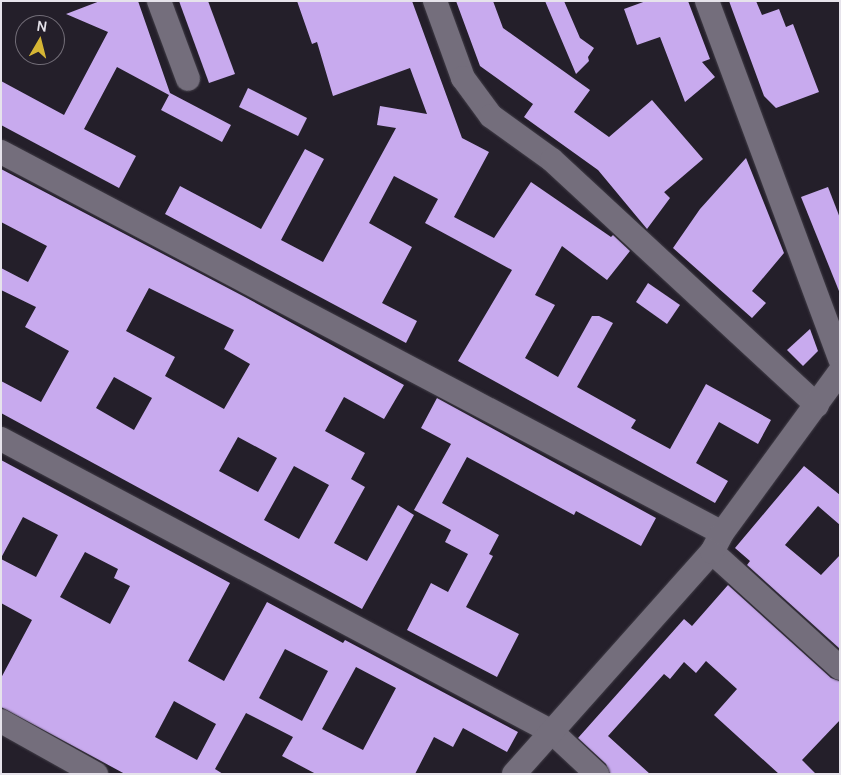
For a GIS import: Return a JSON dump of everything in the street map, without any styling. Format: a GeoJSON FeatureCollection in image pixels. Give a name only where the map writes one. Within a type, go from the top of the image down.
{"type":"FeatureCollection","features":[{"type":"Feature","properties":{"kind":"street"},"geometry":{"type":"LineString","coordinates":[[159,1],[188,79]]}},
{"type":"Feature","properties":{"kind":"street"},"geometry":{"type":"LineString","coordinates":[[434,1],[463,78],[491,116],[552,160],[817,405]]}},
{"type":"Feature","properties":{"kind":"street"},"geometry":{"type":"LineString","coordinates":[[707,1],[840,359]]}},
{"type":"Feature","properties":{"kind":"street"},"geometry":{"type":"LineString","coordinates":[[1,152],[717,542],[840,668]]}},
{"type":"Feature","properties":{"kind":"street"},"geometry":{"type":"LineString","coordinates":[[514,774],[717,542],[840,372]]}},
{"type":"Feature","properties":{"kind":"street"},"geometry":{"type":"LineString","coordinates":[[1,439],[552,732],[596,774]]}},
{"type":"Feature","properties":{"kind":"street"},"geometry":{"type":"LineString","coordinates":[[1,721],[96,774]]}},
{"type":"Feature","properties":{"kind":"building"},"geometry":{"type":"Polygon","coordinates":[[[100,1],[138,1],[170,93],[231,125],[222,142],[161,110],[169,95],[117,67],[84,129],[136,156],[119,188],[1,125],[1,81],[64,115],[108,32],[66,14],[100,1]]]}},
{"type":"Feature","properties":{"kind":"building"},"geometry":{"type":"Polygon","coordinates":[[[179,1],[208,1],[235,74],[209,83],[179,1]]]}},
{"type":"Feature","properties":{"kind":"building"},"geometry":{"type":"Polygon","coordinates":[[[297,1],[412,1],[462,138],[489,152],[454,217],[494,238],[531,182],[611,237],[613,235],[630,251],[607,280],[562,246],[535,295],[555,305],[525,358],[558,377],[592,316],[599,316],[613,323],[577,387],[636,420],[631,428],[670,449],[706,384],[771,420],[758,444],[719,422],[696,463],[728,481],[715,503],[458,361],[512,270],[425,223],[438,199],[394,176],[369,223],[412,247],[382,303],[417,321],[406,343],[165,214],[180,186],[261,229],[305,149],[324,159],[281,240],[323,262],[396,128],[377,125],[380,106],[427,114],[410,68],[333,96],[317,42],[312,44],[297,1]]]}},
{"type":"Feature","properties":{"kind":"building"},"geometry":{"type":"Polygon","coordinates":[[[456,1],[493,1],[503,28],[590,90],[574,112],[609,137],[652,100],[703,159],[664,192],[670,198],[647,229],[598,170],[524,117],[533,104],[480,66],[456,1]]]}},
{"type":"Feature","properties":{"kind":"building"},"geometry":{"type":"Polygon","coordinates":[[[545,1],[564,1],[580,38],[594,48],[588,57],[589,61],[576,74],[545,1]]]}},
{"type":"Feature","properties":{"kind":"building"},"geometry":{"type":"Polygon","coordinates":[[[646,1],[688,1],[710,59],[702,62],[715,77],[685,102],[660,37],[637,45],[624,9],[646,1]]]}},
{"type":"Feature","properties":{"kind":"building"},"geometry":{"type":"Polygon","coordinates":[[[729,1],[756,1],[762,15],[779,9],[786,27],[793,24],[819,92],[776,108],[764,96],[729,1]]]}},
{"type":"Feature","properties":{"kind":"building"},"geometry":{"type":"Polygon","coordinates":[[[248,88],[307,118],[298,136],[239,107],[248,88]]]}},
{"type":"Feature","properties":{"kind":"building"},"geometry":{"type":"Polygon","coordinates":[[[746,158],[784,253],[752,291],[766,303],[752,318],[673,248],[700,209],[746,158]]]}},
{"type":"Feature","properties":{"kind":"building"},"geometry":{"type":"Polygon","coordinates":[[[1,169],[245,297],[404,385],[384,419],[344,397],[325,431],[365,453],[351,479],[365,487],[334,543],[367,561],[398,505],[414,515],[362,609],[1,413],[1,381],[41,402],[69,351],[25,327],[36,307],[1,290],[1,268],[28,282],[47,246],[1,222],[1,169]],[[149,288],[126,331],[175,357],[165,376],[224,409],[250,364],[224,349],[234,330],[149,288]],[[114,377],[96,408],[134,430],[152,398],[114,377]],[[238,437],[219,471],[258,492],[277,458],[238,437]],[[294,466],[264,520],[299,539],[329,485],[294,466]]]}},
{"type":"Feature","properties":{"kind":"building"},"geometry":{"type":"Polygon","coordinates":[[[828,187],[840,218],[839,291],[801,197],[828,187]]]}},
{"type":"Feature","properties":{"kind":"building"},"geometry":{"type":"Polygon","coordinates":[[[648,283],[680,305],[667,324],[636,302],[648,283]]]}},
{"type":"Feature","properties":{"kind":"building"},"geometry":{"type":"Polygon","coordinates":[[[810,329],[818,351],[803,366],[787,350],[810,329]]]}},
{"type":"Feature","properties":{"kind":"building"},"geometry":{"type":"Polygon","coordinates":[[[437,398],[656,518],[641,546],[576,511],[574,515],[467,457],[442,503],[499,535],[489,554],[493,556],[466,607],[519,634],[497,677],[407,630],[431,583],[448,592],[468,554],[445,542],[451,530],[414,510],[451,444],[421,428],[437,398]]]}},
{"type":"Feature","properties":{"kind":"building"},"geometry":{"type":"Polygon","coordinates":[[[1,460],[230,583],[188,661],[224,681],[267,602],[343,643],[345,640],[518,732],[507,752],[463,728],[453,747],[434,737],[415,774],[316,774],[282,756],[293,737],[246,713],[215,769],[223,774],[125,774],[1,707],[1,678],[32,620],[1,603],[1,559],[36,577],[58,535],[23,517],[1,558],[1,460]],[[85,552],[60,597],[110,624],[130,586],[114,578],[118,569],[85,552]],[[285,649],[259,698],[302,721],[328,671],[285,649]],[[356,667],[322,729],[363,750],[396,688],[356,667]],[[174,701],[155,737],[197,760],[216,724],[174,701]]]}},
{"type":"Feature","properties":{"kind":"building"},"geometry":{"type":"Polygon","coordinates":[[[804,466],[840,495],[840,525],[818,506],[785,545],[821,575],[840,555],[840,649],[747,565],[750,561],[735,548],[804,466]]]}},
{"type":"Feature","properties":{"kind":"building"},"geometry":{"type":"Polygon","coordinates":[[[728,585],[831,678],[840,681],[840,720],[802,760],[816,774],[779,774],[714,715],[737,689],[706,661],[696,673],[684,662],[670,679],[664,674],[608,736],[650,774],[610,774],[606,764],[578,738],[684,619],[692,626],[728,585]]]}}]}
